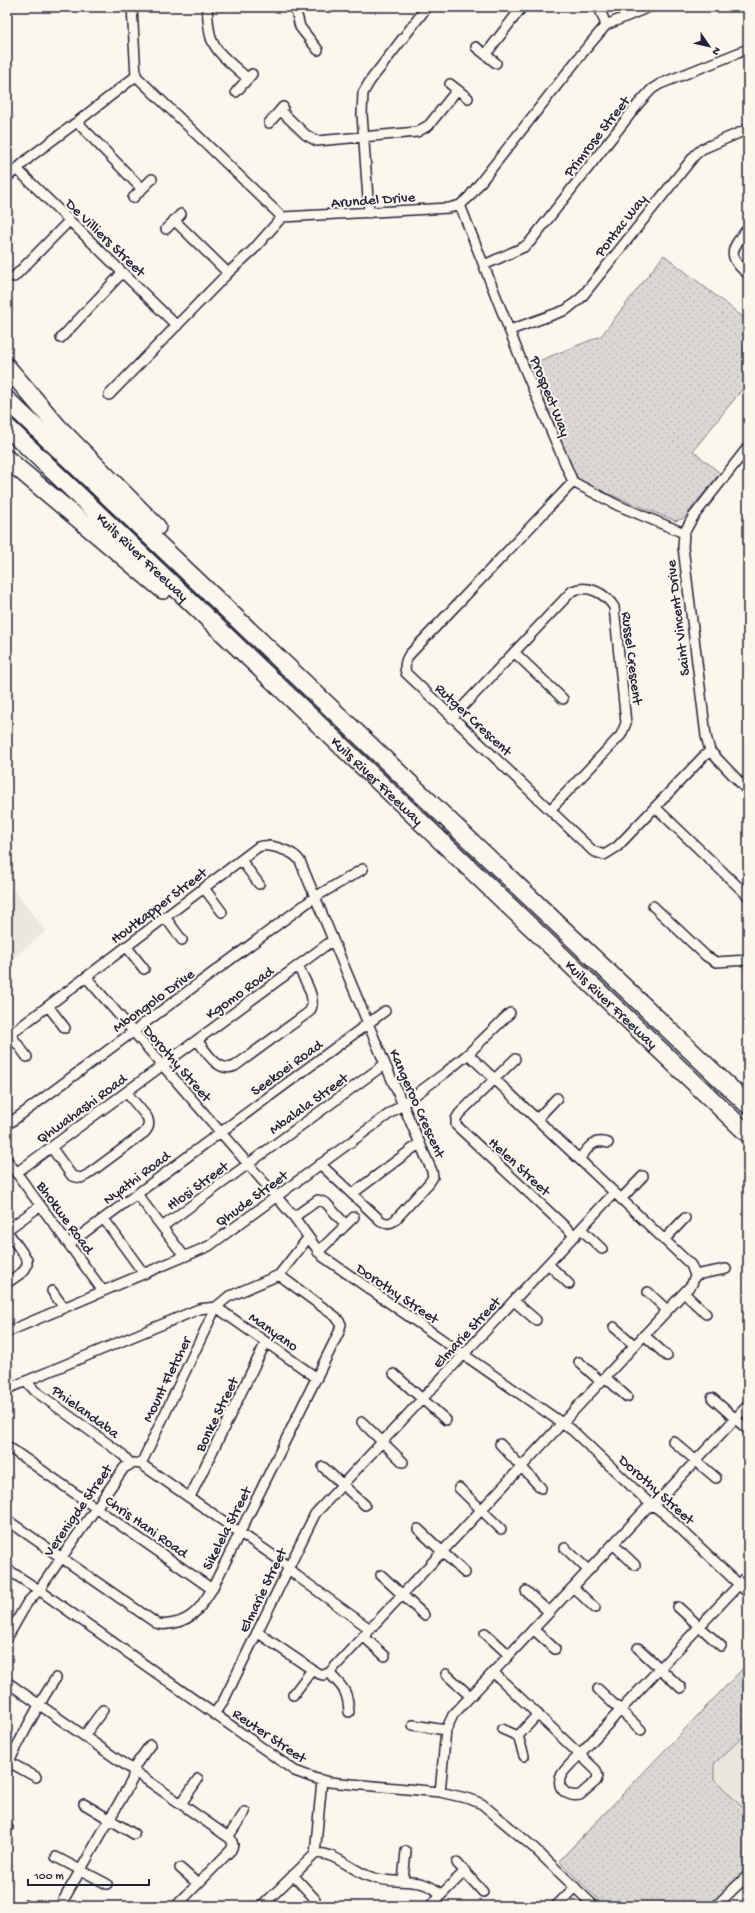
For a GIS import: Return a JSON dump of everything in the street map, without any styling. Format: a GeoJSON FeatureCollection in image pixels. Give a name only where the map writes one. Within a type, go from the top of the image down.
{"type":"FeatureCollection","features":[{"type":"Feature","properties":{"kind":"highway"},"geometry":{"type":"LineString","coordinates":[[7,367],[58,427],[220,592],[239,620]]}},
{"type":"Feature","properties":{"kind":"highway","name":"Kuils River Freeway"},"geometry":{"type":"LineString","coordinates":[[7,400],[748,1105]]}},
{"type":"Feature","properties":{"kind":"highway","name":"Kuils River Freeway"},"geometry":{"type":"LineString","coordinates":[[7,427],[748,1134]]}},
{"type":"Feature","properties":{"kind":"highway"},"geometry":{"type":"LineString","coordinates":[[7,458],[176,601],[223,633]]}},
{"type":"Feature","properties":{"kind":"street"},"geometry":{"type":"LineString","coordinates":[[109,395],[228,273],[253,250],[282,217],[136,76],[132,7]]}},
{"type":"Feature","properties":{"kind":"street"},"geometry":{"type":"LineString","coordinates":[[207,7],[210,36],[213,43],[217,49],[250,76],[236,92]]}},
{"type":"Feature","properties":{"kind":"street"},"geometry":{"type":"LineString","coordinates":[[295,7],[300,27],[318,50]]}},
{"type":"Feature","properties":{"kind":"street"},"geometry":{"type":"LineString","coordinates":[[369,213],[363,137],[362,100],[366,87],[427,7]]}},
{"type":"Feature","properties":{"kind":"street"},"geometry":{"type":"LineString","coordinates":[[486,54],[522,7]]}},
{"type":"Feature","properties":{"kind":"street"},"geometry":{"type":"LineString","coordinates":[[599,7],[606,25]]}},
{"type":"Feature","properties":{"kind":"street"},"geometry":{"type":"LineString","coordinates":[[460,205],[469,197],[606,25],[649,7]]}},
{"type":"Feature","properties":{"kind":"street"},"geometry":{"type":"LineString","coordinates":[[476,47],[496,63]]}},
{"type":"Feature","properties":{"kind":"street","name":"Primrose Street"},"geometry":{"type":"LineString","coordinates":[[484,265],[524,247],[530,242],[639,103],[652,89],[679,76],[748,49]]}},
{"type":"Feature","properties":{"kind":"street"},"geometry":{"type":"LineString","coordinates":[[7,177],[30,157],[136,76]]}},
{"type":"Feature","properties":{"kind":"street"},"geometry":{"type":"LineString","coordinates":[[269,123],[282,108],[306,135],[317,141],[410,133],[423,130],[429,125],[454,87],[468,98]]}},
{"type":"Feature","properties":{"kind":"street"},"geometry":{"type":"LineString","coordinates":[[77,122],[142,189]]}},
{"type":"Feature","properties":{"kind":"street","name":"Pontac Way"},"geometry":{"type":"LineString","coordinates":[[510,330],[566,310],[574,304],[581,298],[695,155],[702,148],[748,129]]}},
{"type":"Feature","properties":{"kind":"street","name":"De Villiers Street"},"geometry":{"type":"LineString","coordinates":[[17,169],[176,326]]}},
{"type":"Feature","properties":{"kind":"street"},"geometry":{"type":"LineString","coordinates":[[133,198],[152,179]]}},
{"type":"Feature","properties":{"kind":"street","name":"Arundel Drive"},"geometry":{"type":"LineString","coordinates":[[282,217],[449,208],[460,205]]}},
{"type":"Feature","properties":{"kind":"street","name":"Prospect Way"},"geometry":{"type":"LineString","coordinates":[[460,205],[573,482]]}},
{"type":"Feature","properties":{"kind":"street"},"geometry":{"type":"LineString","coordinates":[[166,229],[178,217],[228,273]]}},
{"type":"Feature","properties":{"kind":"street"},"geometry":{"type":"LineString","coordinates":[[14,277],[69,221]]}},
{"type":"Feature","properties":{"kind":"street"},"geometry":{"type":"LineString","coordinates":[[748,228],[734,246],[733,254],[737,265],[748,274]]}},
{"type":"Feature","properties":{"kind":"street"},"geometry":{"type":"LineString","coordinates":[[61,338],[122,274]]}},
{"type":"Feature","properties":{"kind":"street","name":"Saint Vincent Drive"},"geometry":{"type":"LineString","coordinates":[[710,751],[706,736],[696,657],[683,547],[684,533],[693,517],[748,447]]}},
{"type":"Feature","properties":{"kind":"street"},"geometry":{"type":"LineString","coordinates":[[573,482],[606,500],[684,533]]}},
{"type":"Feature","properties":{"kind":"street","name":"Rutger Crescent"},"geometry":{"type":"LineString","coordinates":[[573,482],[409,655],[405,661],[404,668],[406,673],[593,851],[604,855],[618,847],[710,751]]}},
{"type":"Feature","properties":{"kind":"street","name":"Russel Crescent"},"geometry":{"type":"LineString","coordinates":[[452,718],[572,591],[584,588],[591,589],[603,595],[614,607],[626,724],[621,735],[550,810]]}},
{"type":"Feature","properties":{"kind":"street"},"geometry":{"type":"LineString","coordinates":[[514,652],[562,699]]}},
{"type":"Feature","properties":{"kind":"street"},"geometry":{"type":"LineString","coordinates":[[710,751],[748,791]]}},
{"type":"Feature","properties":{"kind":"street"},"geometry":{"type":"LineString","coordinates":[[655,807],[748,896]]}},
{"type":"Feature","properties":{"kind":"street","name":"Houtkapper Street"},"geometry":{"type":"LineString","coordinates":[[9,1036],[126,946],[262,846],[293,854],[300,861],[315,897]]}},
{"type":"Feature","properties":{"kind":"street"},"geometry":{"type":"LineString","coordinates":[[241,860],[259,884]]}},
{"type":"Feature","properties":{"kind":"street","name":"Mbongolo Drive"},"geometry":{"type":"LineString","coordinates":[[7,1125],[315,897],[363,869]]}},
{"type":"Feature","properties":{"kind":"street"},"geometry":{"type":"LineString","coordinates":[[204,888],[222,912]]}},
{"type":"Feature","properties":{"kind":"street","name":"Kangeroo Crescent"},"geometry":{"type":"LineString","coordinates":[[315,897],[385,1064],[432,1171],[433,1177],[394,1221],[389,1223],[381,1221],[320,1164]]}},
{"type":"Feature","properties":{"kind":"street"},"geometry":{"type":"LineString","coordinates":[[653,906],[706,956],[716,962],[748,960]]}},
{"type":"Feature","properties":{"kind":"street"},"geometry":{"type":"LineString","coordinates":[[165,917],[182,940]]}},
{"type":"Feature","properties":{"kind":"street","name":"Kgomo Road"},"geometry":{"type":"LineString","coordinates":[[162,1066],[333,940]]}},
{"type":"Feature","properties":{"kind":"street"},"geometry":{"type":"LineString","coordinates":[[126,946],[144,969]]}},
{"type":"Feature","properties":{"kind":"street"},"geometry":{"type":"LineString","coordinates":[[197,1040],[218,1065],[229,1068],[235,1066],[309,1012],[312,1006],[312,999],[298,966]]}},
{"type":"Feature","properties":{"kind":"street","name":"Dorothy Street"},"geometry":{"type":"LineString","coordinates":[[86,977],[275,1198],[294,1218],[318,1252],[330,1263],[562,1423],[666,1515],[748,1593]]}},
{"type":"Feature","properties":{"kind":"street"},"geometry":{"type":"LineString","coordinates":[[48,1006],[65,1028]]}},
{"type":"Feature","properties":{"kind":"street","name":"Seekoei Road"},"geometry":{"type":"LineString","coordinates":[[220,1132],[385,1011]]}},
{"type":"Feature","properties":{"kind":"street","name":"Qhude Street"},"geometry":{"type":"LineString","coordinates":[[7,1332],[215,1242],[403,1104],[468,1054],[510,1013]]}},
{"type":"Feature","properties":{"kind":"street"},"geometry":{"type":"LineString","coordinates":[[9,1036],[27,1056]]}},
{"type":"Feature","properties":{"kind":"street"},"geometry":{"type":"LineString","coordinates":[[257,1632],[312,1670],[320,1674],[329,1673],[520,1466],[694,1281],[696,1275],[693,1268],[468,1054]]}},
{"type":"Feature","properties":{"kind":"street"},"geometry":{"type":"LineString","coordinates":[[494,1079],[515,1059]]}},
{"type":"Feature","properties":{"kind":"street","name":"Mbalala Street"},"geometry":{"type":"LineString","coordinates":[[247,1165],[385,1064]]}},
{"type":"Feature","properties":{"kind":"street","name":"Qhwahashi Road"},"geometry":{"type":"LineString","coordinates":[[16,1173],[162,1066]]}},
{"type":"Feature","properties":{"kind":"street","name":"Helen Street"},"geometry":{"type":"LineString","coordinates":[[494,1079],[459,1114],[456,1122],[460,1130],[578,1232]]}},
{"type":"Feature","properties":{"kind":"street"},"geometry":{"type":"LineString","coordinates":[[51,1147],[72,1176],[81,1178],[87,1175],[144,1133],[148,1128],[147,1117],[126,1092]]}},
{"type":"Feature","properties":{"kind":"street"},"geometry":{"type":"LineString","coordinates":[[537,1119],[557,1098]]}},
{"type":"Feature","properties":{"kind":"street","name":"Nyathi Road"},"geometry":{"type":"LineString","coordinates":[[69,1244],[220,1132]]}},
{"type":"Feature","properties":{"kind":"street"},"geometry":{"type":"LineString","coordinates":[[579,1159],[595,1142],[600,1141],[608,1143]]}},
{"type":"Feature","properties":{"kind":"street"},"geometry":{"type":"LineString","coordinates":[[352,1194],[420,1143]]}},
{"type":"Feature","properties":{"kind":"street","name":"Bhokwe Road"},"geometry":{"type":"LineString","coordinates":[[7,1160],[103,1291]]}},
{"type":"Feature","properties":{"kind":"street","name":"Hlosi Street"},"geometry":{"type":"LineString","coordinates":[[162,1227],[247,1165]]}},
{"type":"Feature","properties":{"kind":"street","name":"Elmarie Street"},"geometry":{"type":"LineString","coordinates":[[214,1714],[224,1700],[313,1518],[578,1232],[643,1176]]}},
{"type":"Feature","properties":{"kind":"street"},"geometry":{"type":"LineString","coordinates":[[137,1194],[184,1256]]}},
{"type":"Feature","properties":{"kind":"street"},"geometry":{"type":"LineString","coordinates":[[294,1218],[318,1200],[326,1203],[346,1225]]}},
{"type":"Feature","properties":{"kind":"street"},"geometry":{"type":"LineString","coordinates":[[7,1283],[26,1269],[28,1265],[27,1259],[7,1230],[40,1206]]}},
{"type":"Feature","properties":{"kind":"street"},"geometry":{"type":"LineString","coordinates":[[318,1252],[354,1217]]}},
{"type":"Feature","properties":{"kind":"street"},"geometry":{"type":"LineString","coordinates":[[664,1240],[685,1218]]}},
{"type":"Feature","properties":{"kind":"street"},"geometry":{"type":"LineString","coordinates":[[104,1219],[144,1274]]}},
{"type":"Feature","properties":{"kind":"street"},"geometry":{"type":"LineString","coordinates":[[578,1232],[602,1249]]}},
{"type":"Feature","properties":{"kind":"street"},"geometry":{"type":"LineString","coordinates":[[7,1389],[193,1311],[216,1307],[228,1297],[279,1275],[308,1238]]}},
{"type":"Feature","properties":{"kind":"street"},"geometry":{"type":"LineString","coordinates":[[548,1264],[569,1284]]}},
{"type":"Feature","properties":{"kind":"street"},"geometry":{"type":"LineString","coordinates":[[696,1275],[726,1269]]}},
{"type":"Feature","properties":{"kind":"street","name":"Sikelela Street"},"geometry":{"type":"LineString","coordinates":[[7,1520],[159,1624],[174,1623],[192,1616],[200,1609],[212,1589],[240,1533],[340,1329],[340,1321],[279,1275]]}},
{"type":"Feature","properties":{"kind":"street"},"geometry":{"type":"LineString","coordinates":[[52,1291],[64,1308]]}},
{"type":"Feature","properties":{"kind":"street"},"geometry":{"type":"LineString","coordinates":[[648,1292],[667,1310]]}},
{"type":"Feature","properties":{"kind":"street"},"geometry":{"type":"LineString","coordinates":[[684,1293],[706,1314]]}},
{"type":"Feature","properties":{"kind":"street","name":"Elmarie Street"},"geometry":{"type":"LineString","coordinates":[[514,1300],[536,1320]]}},
{"type":"Feature","properties":{"kind":"street","name":"Manyano"},"geometry":{"type":"LineString","coordinates":[[216,1307],[317,1378]]}},
{"type":"Feature","properties":{"kind":"street","name":"Mount Fletcher"},"geometry":{"type":"LineString","coordinates":[[141,1464],[216,1307]]}},
{"type":"Feature","properties":{"kind":"street"},"geometry":{"type":"LineString","coordinates":[[614,1327],[634,1345]]}},
{"type":"Feature","properties":{"kind":"street"},"geometry":{"type":"LineString","coordinates":[[644,1335],[666,1356]]}},
{"type":"Feature","properties":{"kind":"street","name":"Bonke Street"},"geometry":{"type":"LineString","coordinates":[[190,1497],[266,1342]]}},
{"type":"Feature","properties":{"kind":"street"},"geometry":{"type":"LineString","coordinates":[[580,1362],[627,1397]]}},
{"type":"Feature","properties":{"kind":"street"},"geometry":{"type":"LineString","coordinates":[[394,1374],[446,1420]]}},
{"type":"Feature","properties":{"kind":"street","name":"Phielandaba"},"geometry":{"type":"LineString","coordinates":[[26,1382],[35,1391],[122,1454],[130,1463]]}},
{"type":"Feature","properties":{"kind":"street"},"geometry":{"type":"LineString","coordinates":[[712,1398],[748,1430]]}},
{"type":"Feature","properties":{"kind":"street"},"geometry":{"type":"LineString","coordinates":[[440,1792],[446,1730],[453,1715],[646,1509],[653,1504],[696,1461],[748,1405]]}},
{"type":"Feature","properties":{"kind":"street"},"geometry":{"type":"LineString","coordinates":[[362,1422],[404,1462]]}},
{"type":"Feature","properties":{"kind":"street"},"geometry":{"type":"LineString","coordinates":[[673,1441],[716,1478]]}},
{"type":"Feature","properties":{"kind":"street"},"geometry":{"type":"LineString","coordinates":[[500,1444],[541,1488]]}},
{"type":"Feature","properties":{"kind":"street","name":"Chris Hani Road"},"geometry":{"type":"LineString","coordinates":[[7,1446],[212,1589]]}},
{"type":"Feature","properties":{"kind":"street","name":"Verenigde Street"},"geometry":{"type":"LineString","coordinates":[[7,1638],[27,1603],[39,1590],[124,1468],[130,1463],[141,1464],[190,1497],[289,1568],[370,1629]]}},
{"type":"Feature","properties":{"kind":"street"},"geometry":{"type":"LineString","coordinates":[[323,1467],[365,1505]]}},
{"type":"Feature","properties":{"kind":"street"},"geometry":{"type":"LineString","coordinates":[[459,1488],[501,1529]]}},
{"type":"Feature","properties":{"kind":"street"},"geometry":{"type":"LineString","coordinates":[[418,1529],[466,1573]]}},
{"type":"Feature","properties":{"kind":"street"},"geometry":{"type":"LineString","coordinates":[[613,1544],[635,1565]]}},
{"type":"Feature","properties":{"kind":"street"},"geometry":{"type":"LineString","coordinates":[[565,1548],[588,1570]]}},
{"type":"Feature","properties":{"kind":"street","name":"Reuter Street"},"geometry":{"type":"LineString","coordinates":[[7,1569],[291,1768],[304,1775],[322,1780],[440,1792],[470,1798],[482,1804],[533,1847],[594,1906]]}},
{"type":"Feature","properties":{"kind":"street"},"geometry":{"type":"LineString","coordinates":[[381,1575],[424,1615]]}},
{"type":"Feature","properties":{"kind":"street"},"geometry":{"type":"LineString","coordinates":[[493,1672],[538,1714],[580,1754],[596,1770],[598,1776],[583,1794],[576,1796],[570,1795],[560,1788],[560,1778],[580,1754],[748,1575]]}},
{"type":"Feature","properties":{"kind":"street"},"geometry":{"type":"LineString","coordinates":[[572,1587],[595,1608]]}},
{"type":"Feature","properties":{"kind":"street"},"geometry":{"type":"LineString","coordinates":[[526,1591],[549,1612]]}},
{"type":"Feature","properties":{"kind":"street"},"geometry":{"type":"LineString","coordinates":[[678,1607],[721,1646]]}},
{"type":"Feature","properties":{"kind":"street"},"geometry":{"type":"LineString","coordinates":[[533,1629],[555,1649]]}},
{"type":"Feature","properties":{"kind":"street"},"geometry":{"type":"LineString","coordinates":[[485,1633],[509,1655]]}},
{"type":"Feature","properties":{"kind":"street"},"geometry":{"type":"LineString","coordinates":[[363,1636],[385,1656]]}},
{"type":"Feature","properties":{"kind":"street"},"geometry":{"type":"LineString","coordinates":[[638,1648],[681,1688]]}},
{"type":"Feature","properties":{"kind":"street"},"geometry":{"type":"LineString","coordinates":[[293,1695],[312,1670]]}},
{"type":"Feature","properties":{"kind":"street"},"geometry":{"type":"LineString","coordinates":[[329,1673],[345,1689],[349,1698],[349,1712]]}},
{"type":"Feature","properties":{"kind":"street"},"geometry":{"type":"LineString","coordinates":[[446,1674],[470,1696]]}},
{"type":"Feature","properties":{"kind":"street"},"geometry":{"type":"LineString","coordinates":[[36,1777],[8,1763],[32,1720],[39,1703],[56,1678]]}},
{"type":"Feature","properties":{"kind":"street"},"geometry":{"type":"LineString","coordinates":[[7,1682],[228,1837],[232,1842],[231,1850],[176,1906]]}},
{"type":"Feature","properties":{"kind":"street"},"geometry":{"type":"LineString","coordinates":[[598,1689],[641,1730]]}},
{"type":"Feature","properties":{"kind":"street"},"geometry":{"type":"LineString","coordinates":[[84,1736],[103,1710]]}},
{"type":"Feature","properties":{"kind":"street"},"geometry":{"type":"LineString","coordinates":[[518,1736],[538,1714]]}},
{"type":"Feature","properties":{"kind":"street"},"geometry":{"type":"LineString","coordinates":[[413,1725],[446,1730]]}},
{"type":"Feature","properties":{"kind":"street"},"geometry":{"type":"LineString","coordinates":[[502,1729],[518,1736],[524,1756]]}},
{"type":"Feature","properties":{"kind":"street"},"geometry":{"type":"LineString","coordinates":[[60,1906],[132,1780],[135,1766],[150,1745]]}},
{"type":"Feature","properties":{"kind":"street"},"geometry":{"type":"LineString","coordinates":[[181,1804],[198,1779]]}},
{"type":"Feature","properties":{"kind":"street"},"geometry":{"type":"LineString","coordinates":[[262,1906],[314,1854],[322,1780]]}},
{"type":"Feature","properties":{"kind":"street"},"geometry":{"type":"LineString","coordinates":[[84,1804],[134,1834]]}},
{"type":"Feature","properties":{"kind":"street"},"geometry":{"type":"LineString","coordinates":[[228,1837],[246,1812]]}},
{"type":"Feature","properties":{"kind":"street"},"geometry":{"type":"LineString","coordinates":[[403,1881],[406,1851]]}},
{"type":"Feature","properties":{"kind":"street"},"geometry":{"type":"LineString","coordinates":[[314,1854],[327,1854],[375,1879],[425,1884],[436,1889],[441,1895]]}},
{"type":"Feature","properties":{"kind":"street"},"geometry":{"type":"LineString","coordinates":[[56,1857],[107,1884]]}},
{"type":"Feature","properties":{"kind":"street"},"geometry":{"type":"LineString","coordinates":[[457,1863],[483,1892]]}},
{"type":"Feature","properties":{"kind":"street"},"geometry":{"type":"LineString","coordinates":[[180,1868],[198,1884]]}},
{"type":"Feature","properties":{"kind":"street"},"geometry":{"type":"LineString","coordinates":[[430,1906],[465,1871]]}},
{"type":"Feature","properties":{"kind":"street"},"geometry":{"type":"LineString","coordinates":[[293,1875],[315,1899]]}},
{"type":"Feature","properties":{"kind":"street"},"geometry":{"type":"LineString","coordinates":[[716,1906],[727,1903],[748,1875]]}},
{"type":"Feature","properties":{"kind":"street"},"geometry":{"type":"LineString","coordinates":[[556,1906],[575,1887]]}},
{"type":"Feature","properties":{"kind":"shaded area"},"geometry":{"type":"Polygon","coordinates":[[[664,255],[748,321],[748,382],[693,451],[720,473],[684,518],[676,521],[586,485],[577,477],[571,468],[531,364],[601,336],[664,255]]]}},
{"type":"Feature","properties":{"kind":"shaded area"},"geometry":{"type":"Polygon","coordinates":[[[7,881],[46,931],[12,959],[13,961],[7,966],[7,881]]]}},
{"type":"Feature","properties":{"kind":"shaded area"},"geometry":{"type":"Polygon","coordinates":[[[748,1663],[748,1732],[714,1764],[714,1779],[748,1813],[748,1872],[710,1906],[605,1906],[559,1861],[748,1663]]]}},
{"type":"Feature","properties":{"kind":"shaded area"},"geometry":{"type":"Polygon","coordinates":[[[748,1732],[748,1813],[714,1779],[714,1764],[748,1732]]]}}]}
